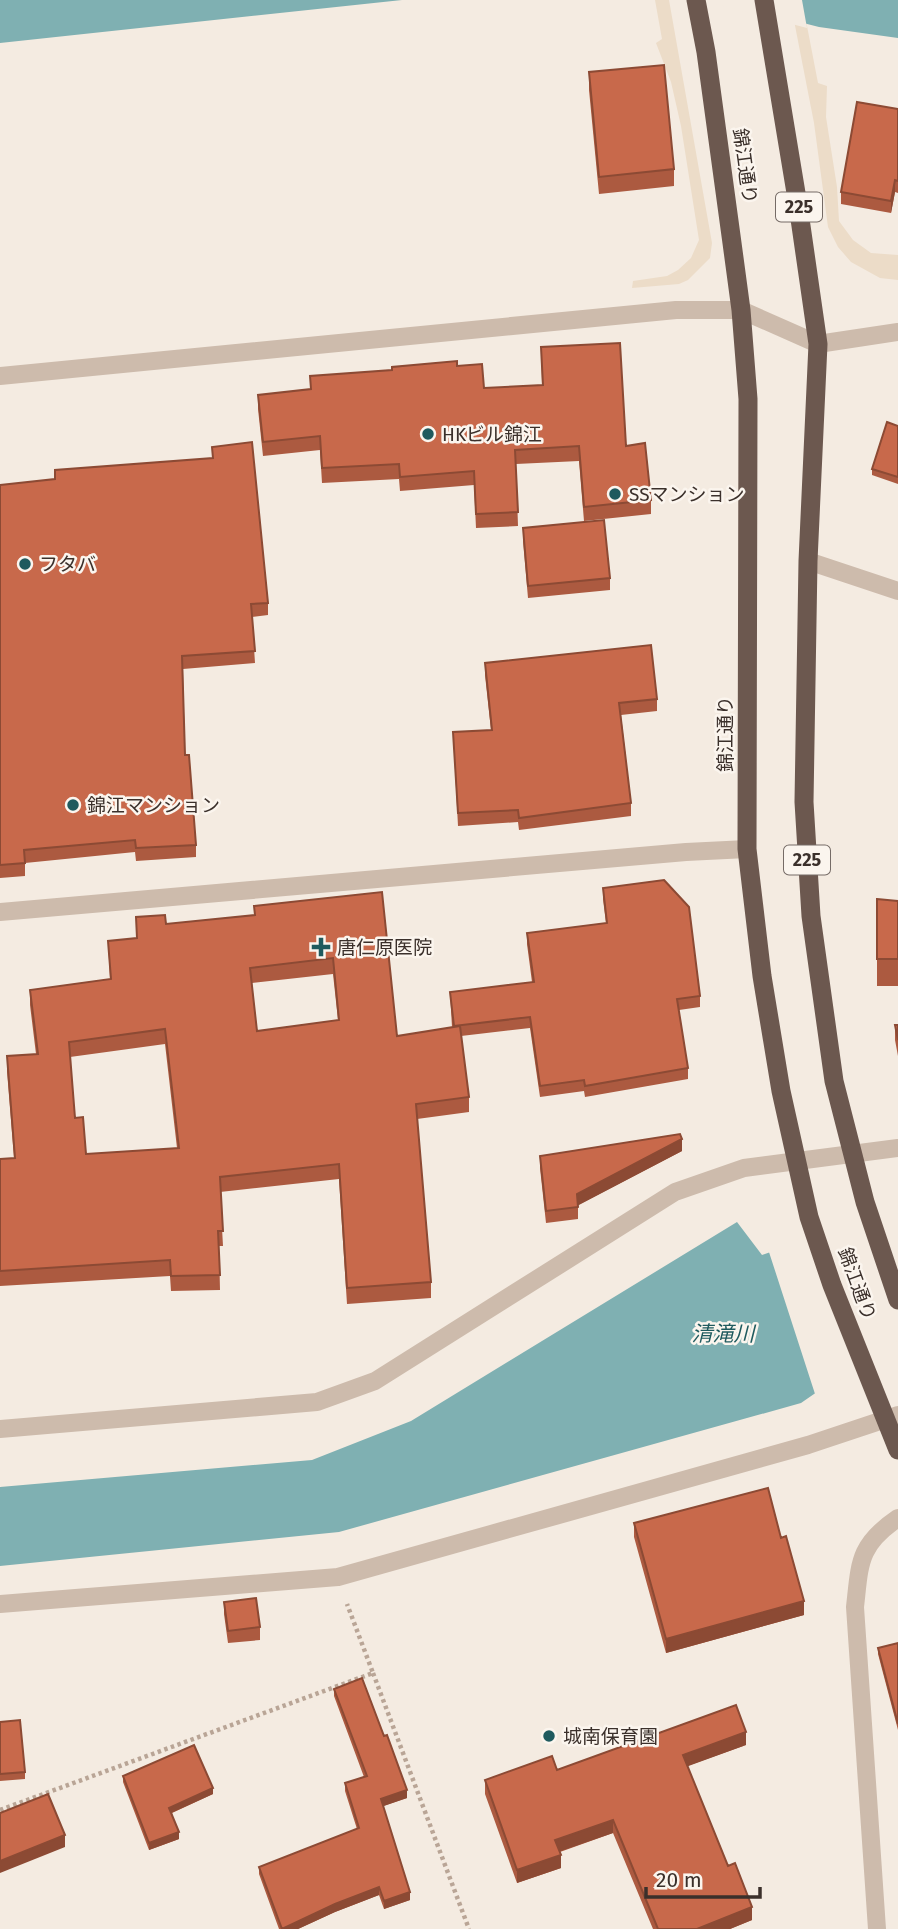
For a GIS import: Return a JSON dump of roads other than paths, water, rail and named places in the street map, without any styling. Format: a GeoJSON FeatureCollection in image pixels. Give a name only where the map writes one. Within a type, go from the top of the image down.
{"type":"FeatureCollection","features":[{"type":"Feature","properties":{"kind":"highway","name":"錦江通り"},"geometry":{"type":"LineString","coordinates":[[696,0],[706,52],[741,310],[748,399],[747,849],[762,976],[781,1091],[810,1217],[832,1285],[876,1397],[892,1417],[898,1450]]}},
{"type":"Feature","properties":{"kind":"highway","name":"錦江通り"},"geometry":{"type":"LineString","coordinates":[[764,0],[817,344],[808,561],[804,802],[811,916],[834,1081],[864,1202],[898,1300]]}},
{"type":"Feature","properties":{"kind":"street"},"geometry":{"type":"LineString","coordinates":[[0,376],[676,310],[741,310],[817,344],[898,332]]}},
{"type":"Feature","properties":{"kind":"street"},"geometry":{"type":"LineString","coordinates":[[808,561],[898,591]]}},
{"type":"Feature","properties":{"kind":"street"},"geometry":{"type":"LineString","coordinates":[[0,912],[686,852],[747,849]]}},
{"type":"Feature","properties":{"kind":"street"},"geometry":{"type":"LineString","coordinates":[[0,1429],[317,1402],[375,1381],[675,1192],[744,1168],[898,1148]]}},
{"type":"Feature","properties":{"kind":"street"},"geometry":{"type":"LineString","coordinates":[[0,1604],[338,1577],[808,1445],[892,1417]]}},
{"type":"Feature","properties":{"kind":"street"},"geometry":{"type":"LineString","coordinates":[[877,1929],[855,1607],[861,1557],[882,1528],[898,1518]]}},
{"type":"Feature","properties":{"kind":"water"},"geometry":{"type":"Polygon","coordinates":[[[0,0],[402,0],[0,43],[0,0]]]}},
{"type":"Feature","properties":{"kind":"water"},"geometry":{"type":"Polygon","coordinates":[[[713,0],[898,0],[898,38],[819,27],[713,0]]]}},
{"type":"Feature","properties":{"kind":"water","name":"清滝川"},"geometry":{"type":"Polygon","coordinates":[[[898,1208],[898,1336],[801,1403],[339,1532],[0,1566],[0,1487],[312,1460],[411,1421],[737,1222],[762,1255],[898,1208]]]}},
{"type":"Feature","properties":{"kind":"place","name":"HKビル錦江"},"geometry":{"type":"Point","coordinates":[428,434]}},
{"type":"Feature","properties":{"kind":"place","name":"SSマンション"},"geometry":{"type":"Point","coordinates":[615,494]}},
{"type":"Feature","properties":{"kind":"place","name":"フタバ"},"geometry":{"type":"Point","coordinates":[25,564]}},
{"type":"Feature","properties":{"kind":"place","name":"錦江マンション"},"geometry":{"type":"Point","coordinates":[73,805]}},
{"type":"Feature","properties":{"kind":"place","name":"唐仁原医院"},"geometry":{"type":"Point","coordinates":[321,947]}},
{"type":"Feature","properties":{"kind":"place","name":"城南保育園"},"geometry":{"type":"Point","coordinates":[549,1736]}}]}
